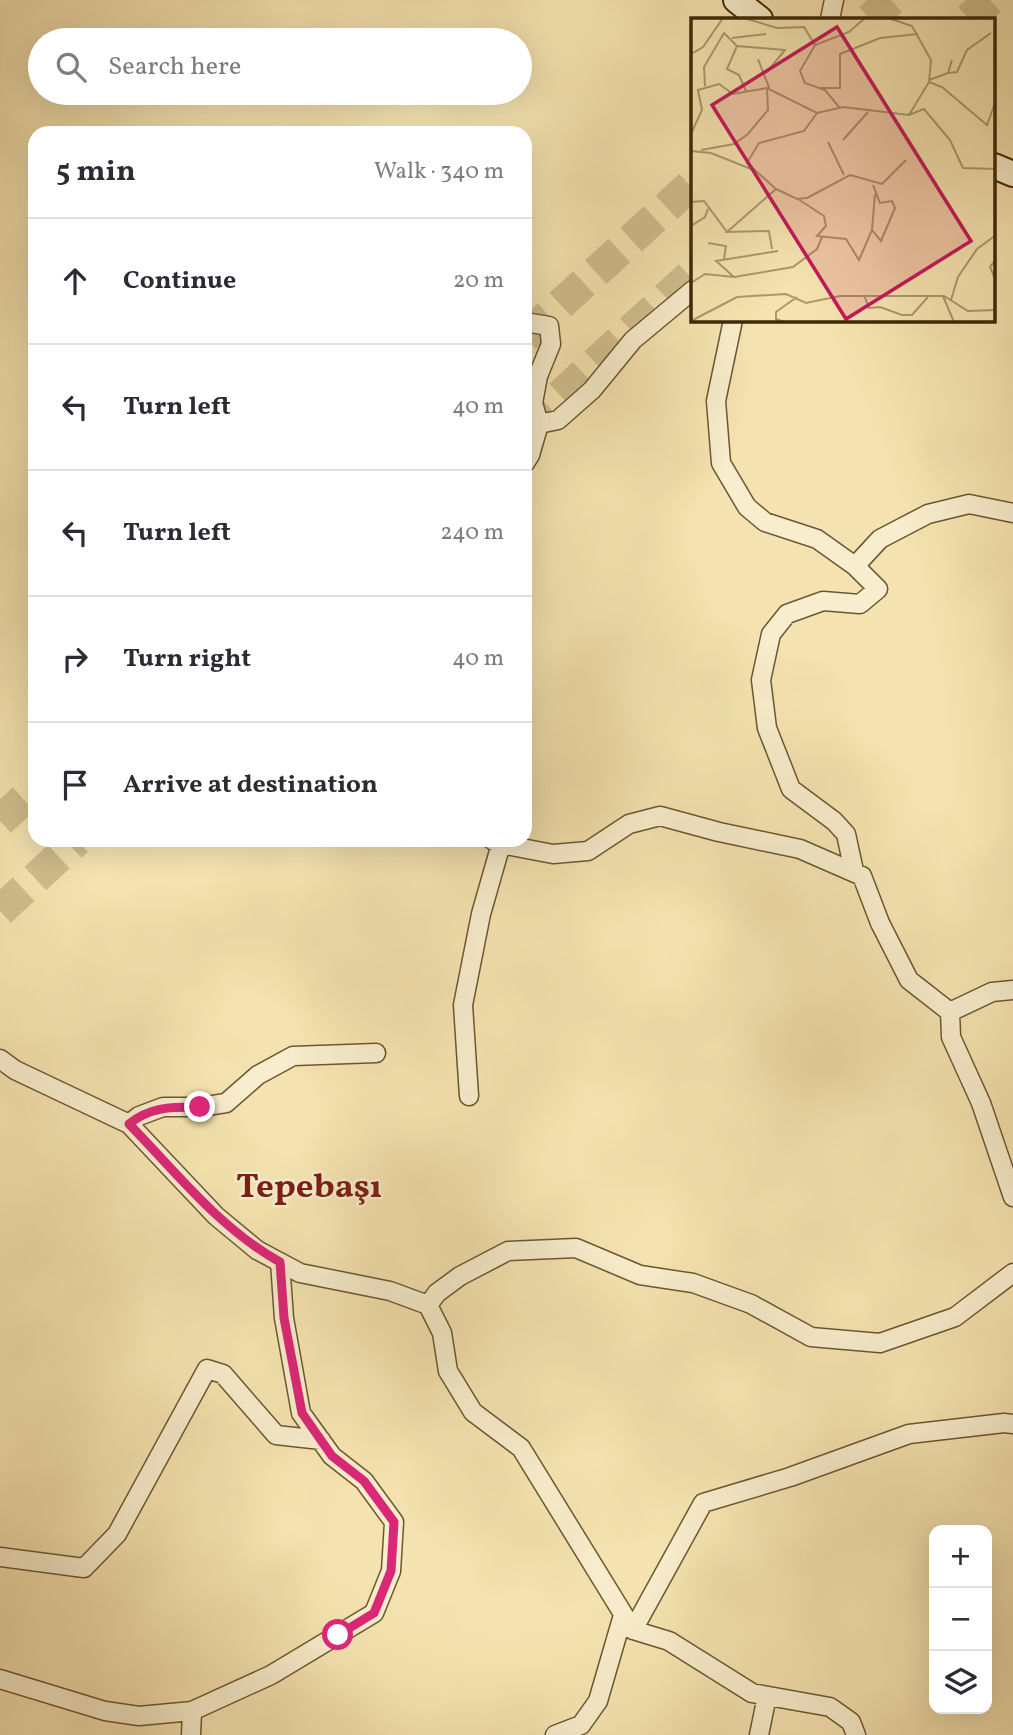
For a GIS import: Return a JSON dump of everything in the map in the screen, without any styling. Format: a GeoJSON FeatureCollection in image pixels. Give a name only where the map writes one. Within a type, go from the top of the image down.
{"type":"FeatureCollection","features":[{"type":"Feature","properties":{"kind":"street"},"geometry":{"type":"LineString","coordinates":[[736,0],[759,18]]}},
{"type":"Feature","properties":{"kind":"street"},"geometry":{"type":"LineString","coordinates":[[830,18],[834,0]]}},
{"type":"Feature","properties":{"kind":"street"},"geometry":{"type":"LineString","coordinates":[[996,167],[1013,174]]}},
{"type":"Feature","properties":{"kind":"street"},"geometry":{"type":"LineString","coordinates":[[539,424],[558,420],[592,390],[633,340],[691,292]]}},
{"type":"Feature","properties":{"kind":"street"},"geometry":{"type":"LineString","coordinates":[[733,322],[716,401],[721,463],[747,507],[765,522],[817,539],[855,566],[878,589],[860,604],[823,601],[787,614],[771,634],[761,680],[767,728],[791,789],[834,821],[846,834],[853,871]]}},
{"type":"Feature","properties":{"kind":"street"},"geometry":{"type":"LineString","coordinates":[[532,323],[549,326],[551,344],[538,376],[533,404],[539,424],[532,448]]}},
{"type":"Feature","properties":{"kind":"street"},"geometry":{"type":"LineString","coordinates":[[855,566],[880,539],[928,514],[969,503],[1013,513]]}},
{"type":"Feature","properties":{"kind":"street"},"geometry":{"type":"LineString","coordinates":[[520,847],[553,854],[588,852],[629,824],[660,816],[800,849],[862,876],[880,923],[909,980],[950,1012],[951,1037],[981,1103],[1013,1198]]}},
{"type":"Feature","properties":{"kind":"street"},"geometry":{"type":"LineString","coordinates":[[469,1096],[463,1005],[496,847]]}},
{"type":"Feature","properties":{"kind":"street"},"geometry":{"type":"LineString","coordinates":[[950,1012],[992,992],[1013,989]]}},
{"type":"Feature","properties":{"kind":"street"},"geometry":{"type":"LineString","coordinates":[[129,1124],[139,1116],[163,1107],[200,1107],[226,1103],[258,1075],[293,1056],[376,1053]]}},
{"type":"Feature","properties":{"kind":"street"},"geometry":{"type":"LineString","coordinates":[[0,1059],[15,1070],[129,1124],[216,1216],[257,1250],[300,1273],[390,1291],[428,1305],[442,1333],[448,1370],[473,1412],[521,1448],[633,1630],[669,1641],[752,1693],[830,1707],[851,1722],[856,1735]]}},
{"type":"Feature","properties":{"kind":"street"},"geometry":{"type":"LineString","coordinates":[[428,1305],[437,1293],[460,1276],[508,1251],[576,1248],[640,1275],[693,1283],[751,1304],[811,1337],[880,1343],[955,1317],[1013,1273]]}},
{"type":"Feature","properties":{"kind":"street"},"geometry":{"type":"LineString","coordinates":[[0,1679],[105,1710],[139,1716],[192,1711],[271,1675],[374,1613],[391,1571],[394,1522],[364,1481],[332,1456],[302,1413],[284,1318],[280,1262]]}},
{"type":"Feature","properties":{"kind":"street"},"geometry":{"type":"LineString","coordinates":[[0,1557],[84,1568],[117,1534],[207,1369],[223,1374],[276,1434],[320,1440]]}},
{"type":"Feature","properties":{"kind":"street"},"geometry":{"type":"LineString","coordinates":[[633,1630],[703,1503],[801,1473],[909,1434],[1013,1424]]}},
{"type":"Feature","properties":{"kind":"street"},"geometry":{"type":"LineString","coordinates":[[555,1735],[582,1730],[598,1701],[623,1615]]}},
{"type":"Feature","properties":{"kind":"street"},"geometry":{"type":"LineString","coordinates":[[759,1735],[767,1696]]}},
{"type":"Feature","properties":{"kind":"street"},"geometry":{"type":"LineString","coordinates":[[191,1735],[192,1711]]}},
{"type":"Feature","properties":{"kind":"tunnel"},"geometry":{"type":"LineString","coordinates":[[871,18],[891,0]]}},
{"type":"Feature","properties":{"kind":"tunnel"},"geometry":{"type":"LineString","coordinates":[[970,18],[990,0]]}},
{"type":"Feature","properties":{"kind":"tunnel"},"geometry":{"type":"LineString","coordinates":[[532,331],[691,185]]}},
{"type":"Feature","properties":{"kind":"tunnel"},"geometry":{"type":"LineString","coordinates":[[532,422],[691,275]]}},
{"type":"Feature","properties":{"kind":"tunnel"},"geometry":{"type":"LineString","coordinates":[[0,821],[28,795]]}},
{"type":"Feature","properties":{"kind":"tunnel"},"geometry":{"type":"LineString","coordinates":[[0,911],[69,847]]}},
{"type":"Feature","properties":{"kind":"district","name":"Tepebaşı"},"geometry":{"type":"Point","coordinates":[309,1185]}},
{"type":"Feature","properties":{"kind":"route"},"geometry":{"type":"LineString","coordinates":[[200,1107],[163,1107],[139,1116],[129,1124],[216,1216],[257,1250],[280,1262],[284,1318],[302,1413],[332,1456],[364,1481],[394,1522],[391,1571],[374,1613],[338,1635]]}}]}
